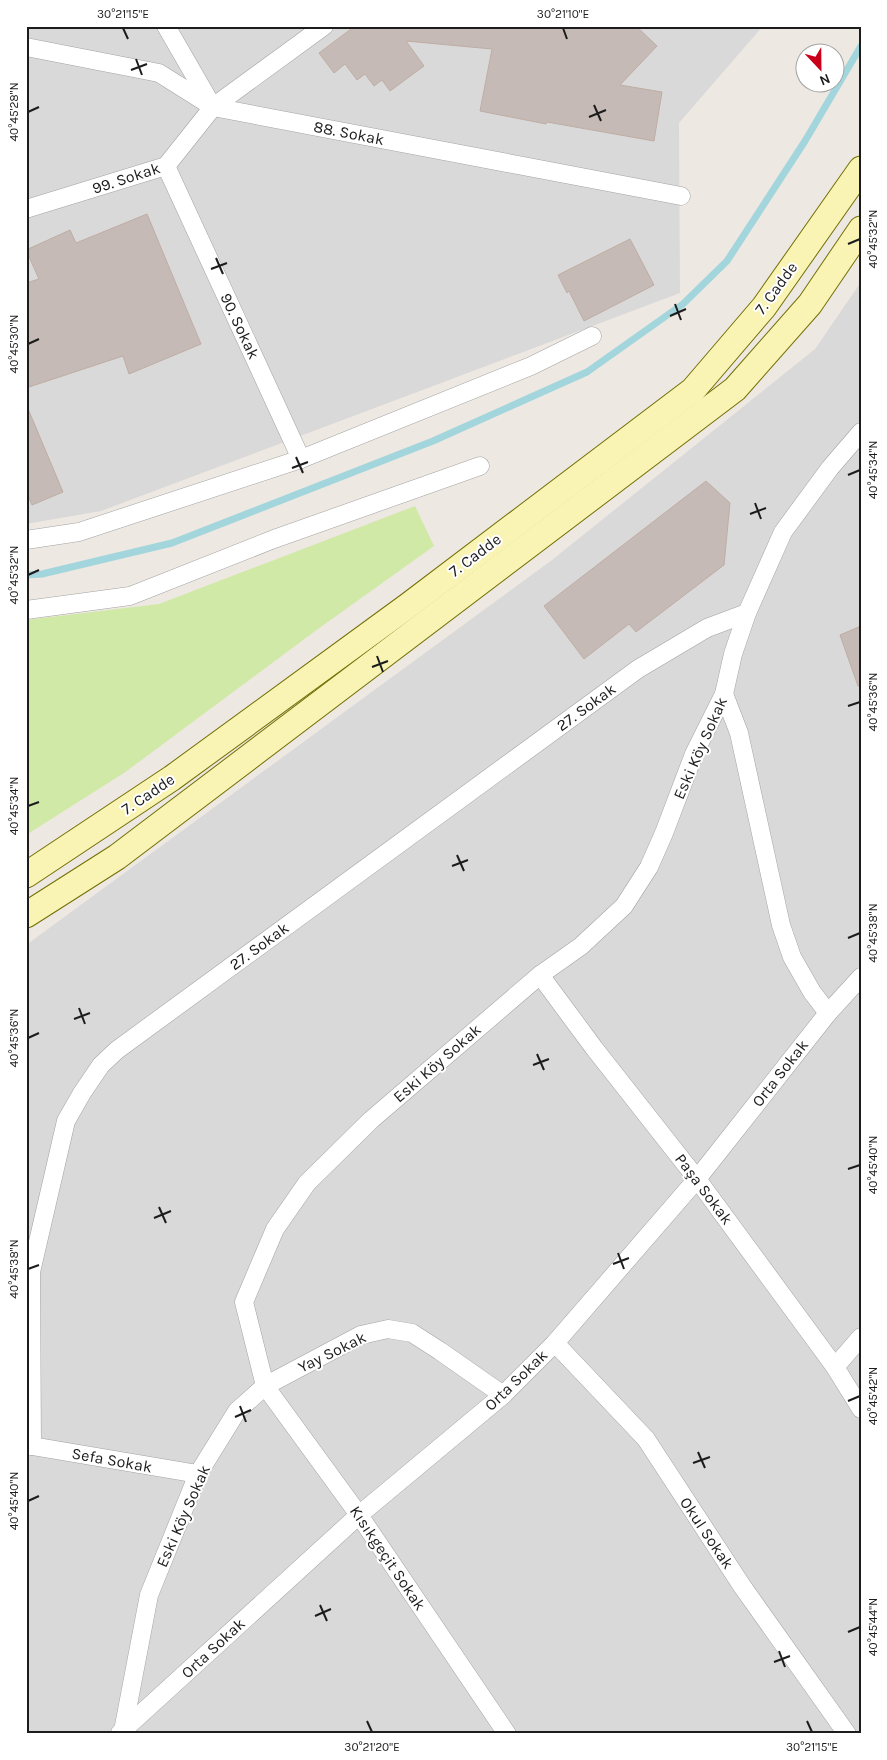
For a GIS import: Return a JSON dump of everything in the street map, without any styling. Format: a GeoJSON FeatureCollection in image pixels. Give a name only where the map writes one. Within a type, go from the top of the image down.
{"type":"FeatureCollection","features":[{"type":"Feature","properties":{"kind":"main road","name":"7. Cadde"},"geometry":{"type":"LineString","coordinates":[[26,875],[188,766],[409,605],[693,390],[764,307],[861,169]]}},
{"type":"Feature","properties":{"kind":"main road","name":"7. Cadde"},"geometry":{"type":"LineString","coordinates":[[26,916],[118,856],[735,389],[810,304],[861,229]]}},
{"type":"Feature","properties":{"kind":"street"},"geometry":{"type":"LineString","coordinates":[[166,26],[212,107]]}},
{"type":"Feature","properties":{"kind":"street","name":"99. Sokak"},"geometry":{"type":"LineString","coordinates":[[26,209],[166,166],[212,107],[324,26]]}},
{"type":"Feature","properties":{"kind":"street","name":"88. Sokak"},"geometry":{"type":"LineString","coordinates":[[26,47],[159,73],[212,107],[681,196]]}},
{"type":"Feature","properties":{"kind":"street","name":"90. Sokak"},"geometry":{"type":"LineString","coordinates":[[166,166],[301,459]]}},
{"type":"Feature","properties":{"kind":"street"},"geometry":{"type":"LineString","coordinates":[[26,540],[79,532],[301,459],[531,366],[592,336]]}},
{"type":"Feature","properties":{"kind":"street","name":"Eski Köy Sokak"},"geometry":{"type":"LineString","coordinates":[[123,1733],[149,1596],[198,1474],[237,1411],[265,1386],[244,1302],[275,1229],[307,1183],[371,1120],[540,975],[581,946],[624,906],[649,867],[694,754],[724,694],[733,654],[747,613],[783,532],[830,468],[861,432]]}},
{"type":"Feature","properties":{"kind":"street"},"geometry":{"type":"LineString","coordinates":[[26,610],[130,596],[274,539],[480,466]]}},
{"type":"Feature","properties":{"kind":"street","name":"27. Sokak"},"geometry":{"type":"LineString","coordinates":[[29,1446],[31,1272],[66,1121],[82,1093],[102,1066],[116,1050],[638,669],[707,628],[747,613]]}},
{"type":"Feature","properties":{"kind":"street"},"geometry":{"type":"LineString","coordinates":[[724,694],[739,733],[768,871],[784,933],[792,957],[812,992],[828,1013]]}},
{"type":"Feature","properties":{"kind":"street","name":"Paşa Sokak"},"geometry":{"type":"LineString","coordinates":[[540,975],[594,1048],[697,1179],[836,1367],[861,1409]]}},
{"type":"Feature","properties":{"kind":"street","name":"Orta Sokak"},"geometry":{"type":"LineString","coordinates":[[123,1733],[359,1515],[503,1395],[555,1343],[697,1179],[828,1013],[861,977]]}},
{"type":"Feature","properties":{"kind":"street","name":"Yay Sokak"},"geometry":{"type":"LineString","coordinates":[[265,1386],[361,1335],[388,1329],[412,1333],[503,1395]]}},
{"type":"Feature","properties":{"kind":"street"},"geometry":{"type":"LineString","coordinates":[[836,1367],[861,1338]]}},
{"type":"Feature","properties":{"kind":"street","name":"Okul Sokak"},"geometry":{"type":"LineString","coordinates":[[555,1343],[646,1439],[742,1586],[847,1734]]}},
{"type":"Feature","properties":{"kind":"street","name":"Kısıkgeçit Sokak"},"geometry":{"type":"LineString","coordinates":[[265,1386],[359,1515],[507,1734]]}},
{"type":"Feature","properties":{"kind":"street","name":"Sefa Sokak"},"geometry":{"type":"LineString","coordinates":[[29,1446],[198,1474]]}},
{"type":"Feature","properties":{"kind":"shaded area"},"geometry":{"type":"Polygon","coordinates":[[[26,26],[763,26],[679,123],[680,293],[101,511],[26,524],[26,26]]]}},
{"type":"Feature","properties":{"kind":"shaded area"},"geometry":{"type":"Polygon","coordinates":[[[861,282],[861,1734],[26,1734],[26,945],[552,560],[815,349],[861,282]]]}},
{"type":"Feature","properties":{"kind":"green space"},"geometry":{"type":"Polygon","coordinates":[[[415,506],[434,546],[318,629],[124,773],[26,835],[26,620],[159,604],[415,506]]]}},
{"type":"Feature","properties":{"kind":"building"},"geometry":{"type":"Polygon","coordinates":[[[355,26],[636,26],[657,46],[620,85],[662,92],[654,141],[547,122],[546,124],[480,111],[492,49],[406,41],[424,66],[390,91],[382,80],[374,86],[365,74],[357,80],[345,64],[334,73],[319,53],[355,26]]]}},
{"type":"Feature","properties":{"kind":"building"},"geometry":{"type":"Polygon","coordinates":[[[147,214],[201,344],[129,374],[123,356],[26,388],[26,283],[39,279],[26,250],[70,230],[76,243],[147,214]]]}},
{"type":"Feature","properties":{"kind":"building"},"geometry":{"type":"Polygon","coordinates":[[[630,239],[654,285],[584,321],[569,291],[567,293],[558,275],[630,239]]]}},
{"type":"Feature","properties":{"kind":"building"},"geometry":{"type":"Polygon","coordinates":[[[26,404],[63,492],[32,505],[26,491],[26,404]]]}},
{"type":"Feature","properties":{"kind":"building"},"geometry":{"type":"Polygon","coordinates":[[[706,481],[730,503],[724,565],[636,632],[629,624],[584,659],[544,606],[706,481]]]}},
{"type":"Feature","properties":{"kind":"building"},"geometry":{"type":"Polygon","coordinates":[[[861,626],[861,686],[858,686],[840,635],[861,626]]]}},
{"type":"Feature","properties":{"kind":"waterway"},"geometry":{"type":"LineString","coordinates":[[26,575],[42,574],[172,543],[433,441],[587,372],[683,304],[727,261],[805,141],[861,46]]}}]}
